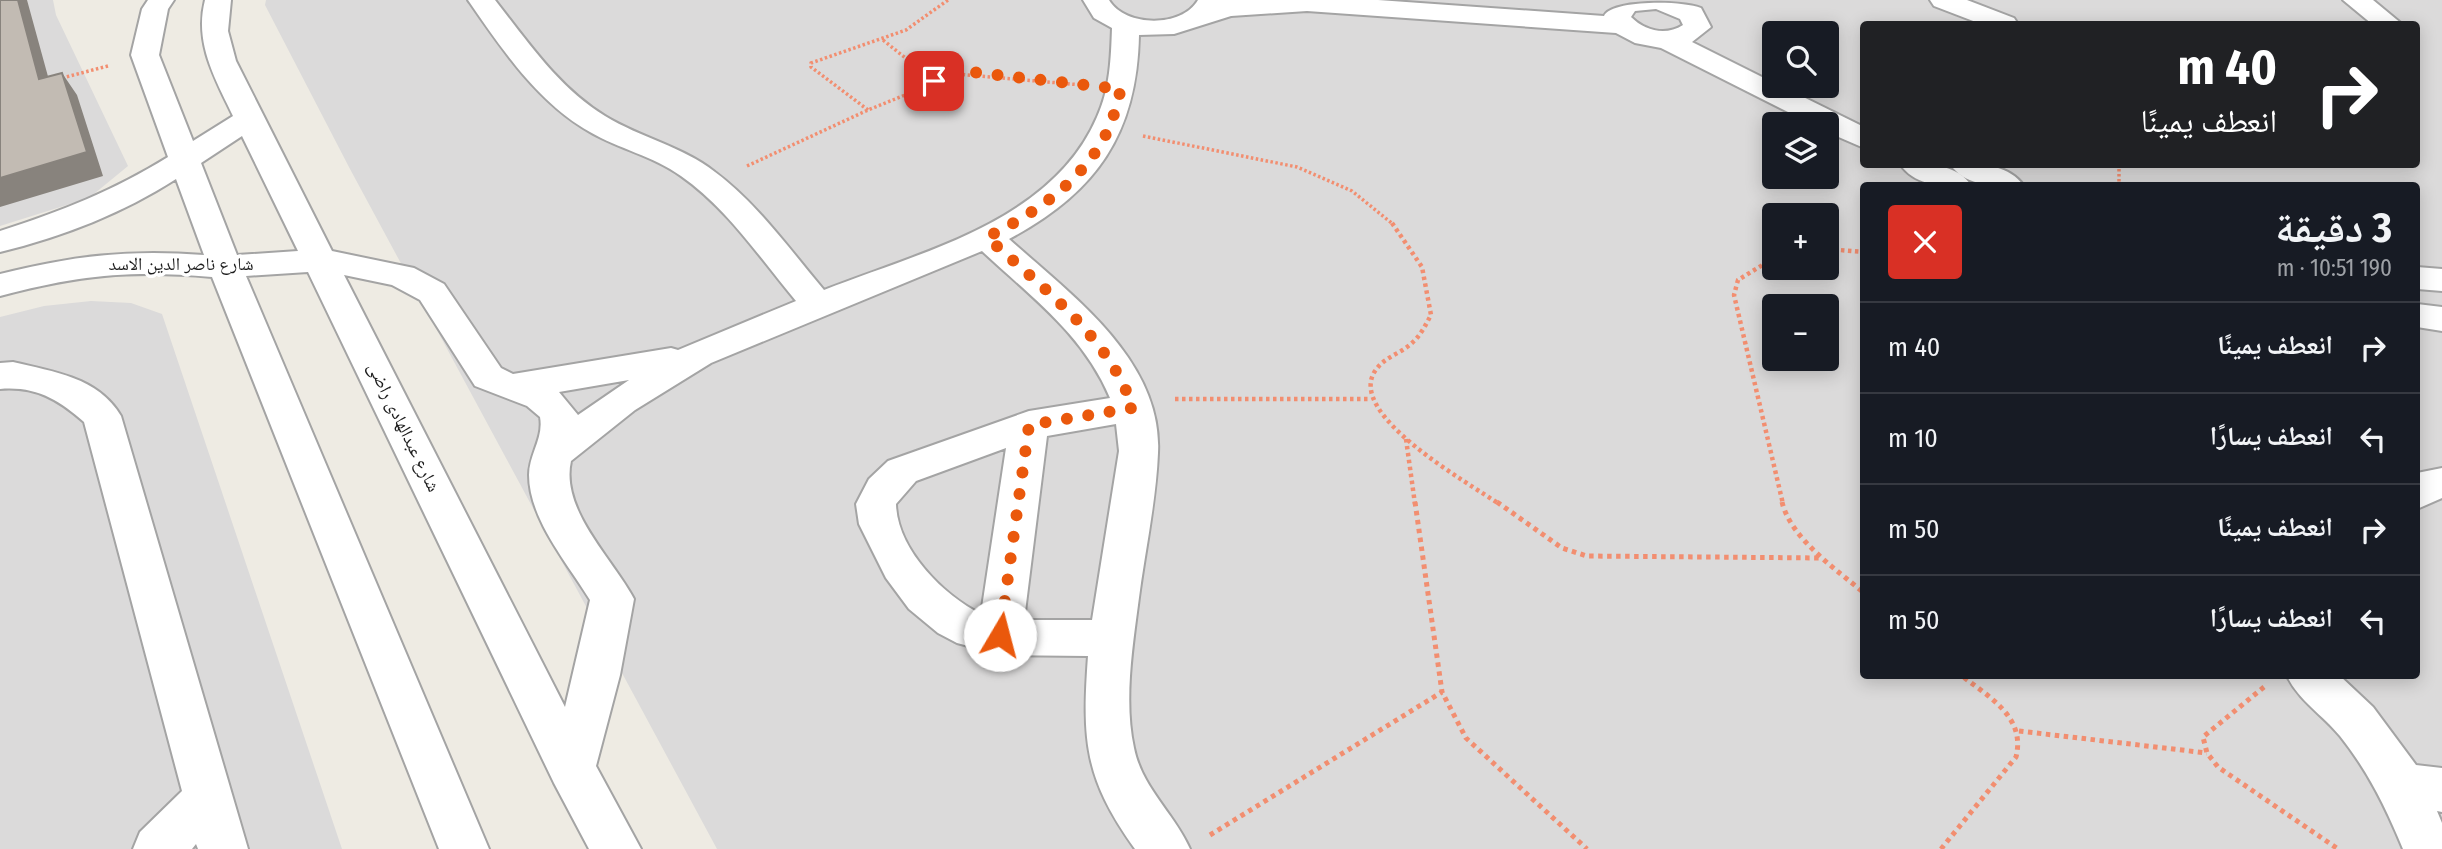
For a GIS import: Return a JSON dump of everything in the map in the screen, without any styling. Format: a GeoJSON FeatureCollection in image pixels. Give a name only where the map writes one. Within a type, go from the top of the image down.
{"type":"FeatureCollection","features":[{"type":"Feature","properties":{"kind":"street"},"geometry":{"type":"LineString","coordinates":[[160,0],[155,9],[145,55],[225,267],[464,849]]}},
{"type":"Feature","properties":{"kind":"street","name":"شارع عبدالهادى راضى"},"geometry":{"type":"LineString","coordinates":[[218,0],[213,13],[215,37],[249,119],[572,768],[616,849]]}},
{"type":"Feature","properties":{"kind":"street"},"geometry":{"type":"LineString","coordinates":[[481,0],[551,89],[567,104],[594,123],[691,168],[709,183],[818,305]]}},
{"type":"Feature","properties":{"kind":"street"},"geometry":{"type":"LineString","coordinates":[[1095,0],[1100,11],[1126,25],[1167,27],[1206,7],[1307,3],[1625,15],[1648,1],[1674,2],[1692,14],[1697,27],[1708,37],[1762,66]]}},
{"type":"Feature","properties":{"kind":"street"},"geometry":{"type":"LineString","coordinates":[[1566,0],[1625,15],[1640,35],[1665,39],[1680,38],[1697,27]]}},
{"type":"Feature","properties":{"kind":"street"},"geometry":{"type":"LineString","coordinates":[[1943,0],[1996,21]]}},
{"type":"Feature","properties":{"kind":"street"},"geometry":{"type":"LineString","coordinates":[[2356,0],[2384,21]]}},
{"type":"Feature","properties":{"kind":"street"},"geometry":{"type":"LineString","coordinates":[[553,454],[622,401],[698,354],[987,237],[1020,221],[1059,192],[1088,161],[1108,130],[1121,89],[1126,25]]}},
{"type":"Feature","properties":{"kind":"street"},"geometry":{"type":"LineString","coordinates":[[1665,39],[1860,137]]}},
{"type":"Feature","properties":{"kind":"street"},"geometry":{"type":"LineString","coordinates":[[1829,98],[1860,113]]}},
{"type":"Feature","properties":{"kind":"street"},"geometry":{"type":"LineString","coordinates":[[0,242],[74,218],[134,192],[249,119]]}},
{"type":"Feature","properties":{"kind":"street"},"geometry":{"type":"LineString","coordinates":[[1922,168],[1948,182]]}},
{"type":"Feature","properties":{"kind":"street"},"geometry":{"type":"LineString","coordinates":[[1973,168],[2000,182]]}},
{"type":"Feature","properties":{"kind":"street"},"geometry":{"type":"LineString","coordinates":[[987,237],[1091,334],[1114,364],[1131,403],[1139,451],[1111,638],[1107,716],[1110,748],[1119,778],[1138,813],[1182,845]]}},
{"type":"Feature","properties":{"kind":"street","name":"شارع ناصر الدين الاسد"},"geometry":{"type":"LineString","coordinates":[[0,285],[55,271],[107,263],[160,262],[225,267],[321,260],[402,276],[418,282],[432,292],[488,377],[539,396],[556,410],[561,430],[549,473],[553,499],[612,599],[597,675],[572,768]]}},
{"type":"Feature","properties":{"kind":"street"},"geometry":{"type":"LineString","coordinates":[[2420,278],[2442,280]]}},
{"type":"Feature","properties":{"kind":"street"},"geometry":{"type":"LineString","coordinates":[[2420,316],[2442,319]]}},
{"type":"Feature","properties":{"kind":"street"},"geometry":{"type":"LineString","coordinates":[[511,387],[601,374],[698,354]]}},
{"type":"Feature","properties":{"kind":"street"},"geometry":{"type":"LineString","coordinates":[[0,376],[13,375],[69,388],[102,416],[223,849]]}},
{"type":"Feature","properties":{"kind":"street"},"geometry":{"type":"LineString","coordinates":[[1111,638],[1000,635],[973,630],[947,615],[924,596],[876,523],[876,505],[886,486],[902,471],[1029,425],[1131,403]]}},
{"type":"Feature","properties":{"kind":"street"},"geometry":{"type":"LineString","coordinates":[[1000,635],[1029,425]]}},
{"type":"Feature","properties":{"kind":"street"},"geometry":{"type":"LineString","coordinates":[[2420,491],[2424,486],[2442,483]]}},
{"type":"Feature","properties":{"kind":"street"},"geometry":{"type":"LineString","coordinates":[[2288,680],[2356,721],[2422,788],[2428,849]]}},
{"type":"Feature","properties":{"kind":"street"},"geometry":{"type":"LineString","coordinates":[[158,849],[209,799]]}},
{"type":"Feature","properties":{"kind":"path"},"geometry":{"type":"LineString","coordinates":[[868,110],[811,67],[811,63],[823,56],[882,40],[906,30],[948,0]]}},
{"type":"Feature","properties":{"kind":"path"},"geometry":{"type":"LineString","coordinates":[[882,40],[934,81]]}},
{"type":"Feature","properties":{"kind":"path"},"geometry":{"type":"LineString","coordinates":[[53,81],[145,55]]}},
{"type":"Feature","properties":{"kind":"path"},"geometry":{"type":"LineString","coordinates":[[709,183],[934,81],[971,72],[1121,89]]}},
{"type":"Feature","properties":{"kind":"path"},"geometry":{"type":"LineString","coordinates":[[1108,130],[1236,152],[1297,167],[1352,191],[1395,226],[1422,267],[1431,315],[1413,343],[1394,352],[1375,368],[1368,389],[1375,412],[1406,438],[1562,548],[1587,556],[1823,558]]}},
{"type":"Feature","properties":{"kind":"path"},"geometry":{"type":"LineString","coordinates":[[1839,250],[1860,252]]}},
{"type":"Feature","properties":{"kind":"path"},"geometry":{"type":"LineString","coordinates":[[1762,265],[1738,280],[1734,295],[1786,518],[1823,558],[1860,590]]}},
{"type":"Feature","properties":{"kind":"path"},"geometry":{"type":"LineString","coordinates":[[1131,403],[1371,399]]}},
{"type":"Feature","properties":{"kind":"path"},"geometry":{"type":"LineString","coordinates":[[1406,438],[1442,692],[1466,738],[1587,849]]}},
{"type":"Feature","properties":{"kind":"path"},"geometry":{"type":"LineString","coordinates":[[1941,849],[2016,757],[2021,745],[2019,731],[2010,716],[1966,679]]}},
{"type":"Feature","properties":{"kind":"path"},"geometry":{"type":"LineString","coordinates":[[2288,680],[2203,737],[2207,753],[2232,779],[2338,849]]}},
{"type":"Feature","properties":{"kind":"path"},"geometry":{"type":"LineString","coordinates":[[1182,845],[1442,692]]}},
{"type":"Feature","properties":{"kind":"path"},"geometry":{"type":"LineString","coordinates":[[2019,731],[2207,753]]}},
{"type":"Feature","properties":{"kind":"shaded area"},"geometry":{"type":"Polygon","coordinates":[[[0,0],[53,0],[56,15],[128,166],[89,198],[0,226],[0,0]]]}},
{"type":"Feature","properties":{"kind":"shaded area"},"geometry":{"type":"Polygon","coordinates":[[[266,0],[2442,0],[2442,849],[717,849],[350,169],[265,5],[266,0]]]}},
{"type":"Feature","properties":{"kind":"shaded area"},"geometry":{"type":"Polygon","coordinates":[[[91,301],[131,303],[162,314],[342,849],[0,849],[0,317],[44,306],[91,301]]]}},
{"type":"Feature","properties":{"kind":"building"},"geometry":{"type":"Polygon","coordinates":[[[0,0],[18,0],[39,79],[62,73],[87,152],[0,178],[0,0]]]}},
{"type":"Feature","properties":{"kind":"route"},"geometry":{"type":"LineString","coordinates":[[934,81],[971,72],[1121,89],[1108,130],[1088,161],[1059,192],[1020,221],[987,237],[1091,334],[1114,364],[1133,408],[1029,425],[1000,635]]}}]}
